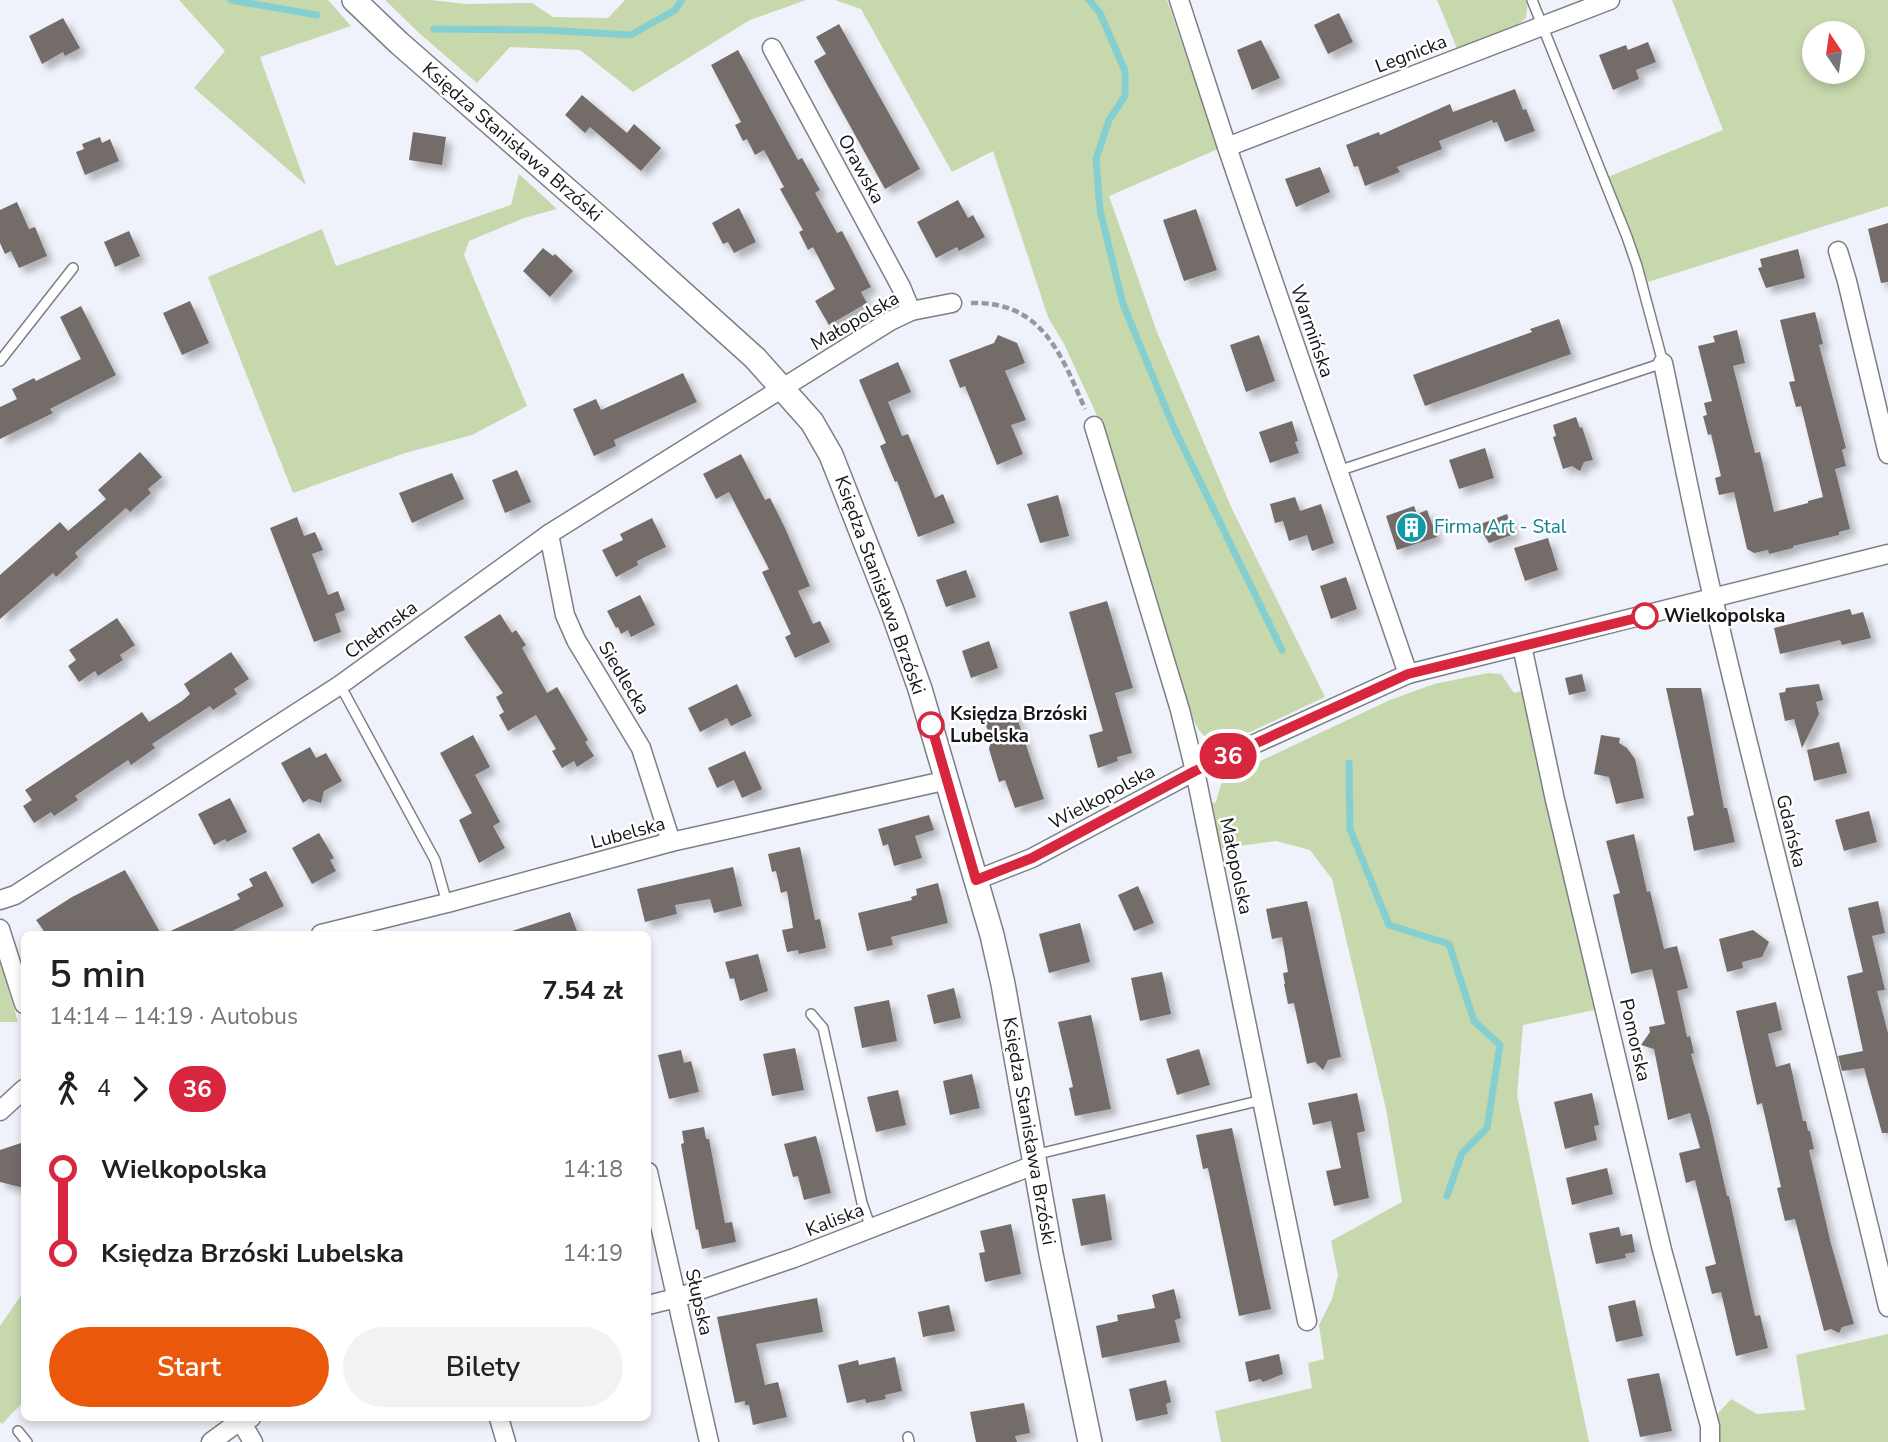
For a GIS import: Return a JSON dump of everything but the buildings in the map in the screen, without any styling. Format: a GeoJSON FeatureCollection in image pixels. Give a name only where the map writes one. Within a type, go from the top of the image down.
{"type":"FeatureCollection","features":[{"type":"Feature","properties":{"kind":"street","name":"Księdza Stanisława Brzóski"},"geometry":{"type":"LineString","coordinates":[[355,0],[398,43],[746,349],[812,422],[831,455],[893,613],[948,780],[976,880],[1003,984],[1033,1160],[1090,1442]]}},
{"type":"Feature","properties":{"kind":"street","name":"Warmińska"},"geometry":{"type":"LineString","coordinates":[[1179,0],[1408,674]]}},
{"type":"Feature","properties":{"kind":"street","name":"Legnicka"},"geometry":{"type":"LineString","coordinates":[[1227,147],[1610,0]]}},
{"type":"Feature","properties":{"kind":"street","name":"Orawska"},"geometry":{"type":"LineString","coordinates":[[772,48],[901,287],[911,311]]}},
{"type":"Feature","properties":{"kind":"street"},"geometry":{"type":"LineString","coordinates":[[1838,251],[1856,315],[1888,454]]}},
{"type":"Feature","properties":{"kind":"street","name":"Małopolska"},"geometry":{"type":"LineString","coordinates":[[783,388],[890,321],[911,311],[952,303]]}},
{"type":"Feature","properties":{"kind":"street","name":"Gdańska"},"geometry":{"type":"LineString","coordinates":[[1663,363],[1713,599],[1805,973],[1853,1155],[1888,1307]]}},
{"type":"Feature","properties":{"kind":"street","name":"Chełmska"},"geometry":{"type":"LineString","coordinates":[[0,900],[15,895],[340,685],[549,534],[783,388]]}},
{"type":"Feature","properties":{"kind":"street","name":"Małopolska"},"geometry":{"type":"LineString","coordinates":[[1094,426],[1180,710],[1195,771],[1307,1321]]}},
{"type":"Feature","properties":{"kind":"street","name":"Siedlecka"},"geometry":{"type":"LineString","coordinates":[[549,534],[565,615],[576,640],[640,748],[671,842]]}},
{"type":"Feature","properties":{"kind":"street","name":"Wielkopolska"},"geometry":{"type":"LineString","coordinates":[[976,880],[1032,858],[1195,771],[1408,674],[1888,554]]}},
{"type":"Feature","properties":{"kind":"street","name":"Pomorska"},"geometry":{"type":"LineString","coordinates":[[1522,646],[1555,800],[1662,1250],[1710,1426],[1710,1442]]}},
{"type":"Feature","properties":{"kind":"street","name":"Lubelska"},"geometry":{"type":"LineString","coordinates":[[335,931],[671,842],[948,780]]}},
{"type":"Feature","properties":{"kind":"street"},"geometry":{"type":"LineString","coordinates":[[0,929],[21,995]]}},
{"type":"Feature","properties":{"kind":"street"},"geometry":{"type":"LineString","coordinates":[[0,1111],[21,1092]]}},
{"type":"Feature","properties":{"kind":"street","name":"Kaliska"},"geometry":{"type":"LineString","coordinates":[[651,1304],[794,1258],[1033,1160]]}},
{"type":"Feature","properties":{"kind":"street","name":"Słupska"},"geometry":{"type":"LineString","coordinates":[[651,1186],[709,1442]]}},
{"type":"Feature","properties":{"kind":"street"},"geometry":{"type":"LineString","coordinates":[[211,1442],[240,1421]]}},
{"type":"Feature","properties":{"kind":"street"},"geometry":{"type":"LineString","coordinates":[[245,1421],[253,1442]]}},
{"type":"Feature","properties":{"kind":"street"},"geometry":{"type":"LineString","coordinates":[[500,1421],[506,1442]]}},
{"type":"Feature","properties":{"kind":"lane"},"geometry":{"type":"LineString","coordinates":[[1338,471],[1663,363],[1630,246],[1532,0]]}},
{"type":"Feature","properties":{"kind":"lane"},"geometry":{"type":"LineString","coordinates":[[0,361],[73,268]]}},
{"type":"Feature","properties":{"kind":"lane"},"geometry":{"type":"LineString","coordinates":[[340,685],[435,860],[447,903]]}},
{"type":"Feature","properties":{"kind":"lane"},"geometry":{"type":"LineString","coordinates":[[811,1014],[823,1028],[862,1203],[871,1228]]}},
{"type":"Feature","properties":{"kind":"lane"},"geometry":{"type":"LineString","coordinates":[[1033,1160],[1264,1100]]}},
{"type":"Feature","properties":{"kind":"lane"},"geometry":{"type":"LineString","coordinates":[[18,1431],[27,1442]]}},
{"type":"Feature","properties":{"kind":"path"},"geometry":{"type":"LineString","coordinates":[[952,303],[992,302],[1015,311],[1041,328],[1059,352],[1094,426]]}},
{"type":"Feature","properties":{"kind":"green space"},"geometry":{"type":"Polygon","coordinates":[[[179,0],[328,0],[351,26],[260,57],[306,185],[194,88],[225,51],[179,0]]]}},
{"type":"Feature","properties":{"kind":"green space"},"geometry":{"type":"Polygon","coordinates":[[[385,0],[431,0],[467,4],[532,3],[553,17],[608,18],[625,0],[806,0],[750,20],[633,92],[580,50],[510,47],[477,83],[385,0]]]}},
{"type":"Feature","properties":{"kind":"green space"},"geometry":{"type":"Polygon","coordinates":[[[835,0],[1167,0],[1218,149],[1109,196],[1157,332],[1232,509],[1325,697],[1233,740],[1216,741],[1201,732],[1189,711],[1100,422],[1064,344],[1048,317],[993,151],[952,172],[861,9],[835,0]]]}},
{"type":"Feature","properties":{"kind":"green space"},"geometry":{"type":"Polygon","coordinates":[[[1437,0],[1528,0],[1526,18],[1510,31],[1458,51],[1437,0]]]}},
{"type":"Feature","properties":{"kind":"green space"},"geometry":{"type":"Polygon","coordinates":[[[1672,0],[1888,0],[1888,206],[1648,282],[1608,177],[1723,130],[1672,0]]]}},
{"type":"Feature","properties":{"kind":"green space"},"geometry":{"type":"Polygon","coordinates":[[[519,174],[557,209],[524,218],[469,241],[464,255],[527,406],[472,435],[405,453],[293,493],[208,277],[322,229],[336,266],[511,205],[519,174]]]}},
{"type":"Feature","properties":{"kind":"green space"},"geometry":{"type":"Polygon","coordinates":[[[1488,673],[1501,674],[1514,693],[1521,691],[1527,706],[1599,1009],[1523,1025],[1517,1095],[1589,1442],[1221,1442],[1215,1411],[1312,1388],[1308,1363],[1324,1359],[1319,1325],[1332,1299],[1338,1275],[1331,1241],[1402,1202],[1386,1109],[1332,879],[1310,850],[1276,841],[1218,849],[1210,804],[1216,802],[1221,784],[1233,774],[1390,700],[1434,684],[1488,673]]]}},
{"type":"Feature","properties":{"kind":"green space"},"geometry":{"type":"Polygon","coordinates":[[[0,963],[18,1022],[0,1022],[0,963]]]}},
{"type":"Feature","properties":{"kind":"green space"},"geometry":{"type":"Polygon","coordinates":[[[21,1295],[21,1404],[2,1424],[0,1422],[0,1326],[21,1295]]]}},
{"type":"Feature","properties":{"kind":"green space"},"geometry":{"type":"Polygon","coordinates":[[[1888,1334],[1888,1442],[1716,1442],[1713,1419],[1731,1399],[1757,1414],[1805,1410],[1796,1355],[1888,1334]]]}},
{"type":"Feature","properties":{"kind":"waterway"},"geometry":{"type":"LineString","coordinates":[[231,0],[317,15]]}},
{"type":"Feature","properties":{"kind":"waterway"},"geometry":{"type":"LineString","coordinates":[[434,29],[542,30],[631,35],[675,10],[682,0]]}},
{"type":"Feature","properties":{"kind":"waterway"},"geometry":{"type":"LineString","coordinates":[[1089,0],[1100,13],[1125,71],[1125,96],[1109,120],[1096,159],[1100,210],[1123,304],[1174,428],[1282,650]]}},
{"type":"Feature","properties":{"kind":"waterway"},"geometry":{"type":"LineString","coordinates":[[1349,763],[1350,829],[1389,925],[1449,944],[1474,1021],[1500,1045],[1487,1128],[1462,1153],[1447,1196]]}},
{"type":"Feature","properties":{"kind":"bus line","name":"36"},"geometry":{"type":"LineString","coordinates":[[931,725],[976,880],[1032,858],[1195,771],[1408,674],[1645,616]]}},
{"type":"Feature","properties":{"kind":"place","name":"Firma Art - Stal"},"geometry":{"type":"Point","coordinates":[1411,527]}},
{"type":"Feature","properties":{"kind":"place","name":"Wielkopolska"},"geometry":{"type":"Point","coordinates":[1645,616]}},
{"type":"Feature","properties":{"kind":"place","name":"Księdza Brzóski Lubelska"},"geometry":{"type":"Point","coordinates":[931,725]}}]}
